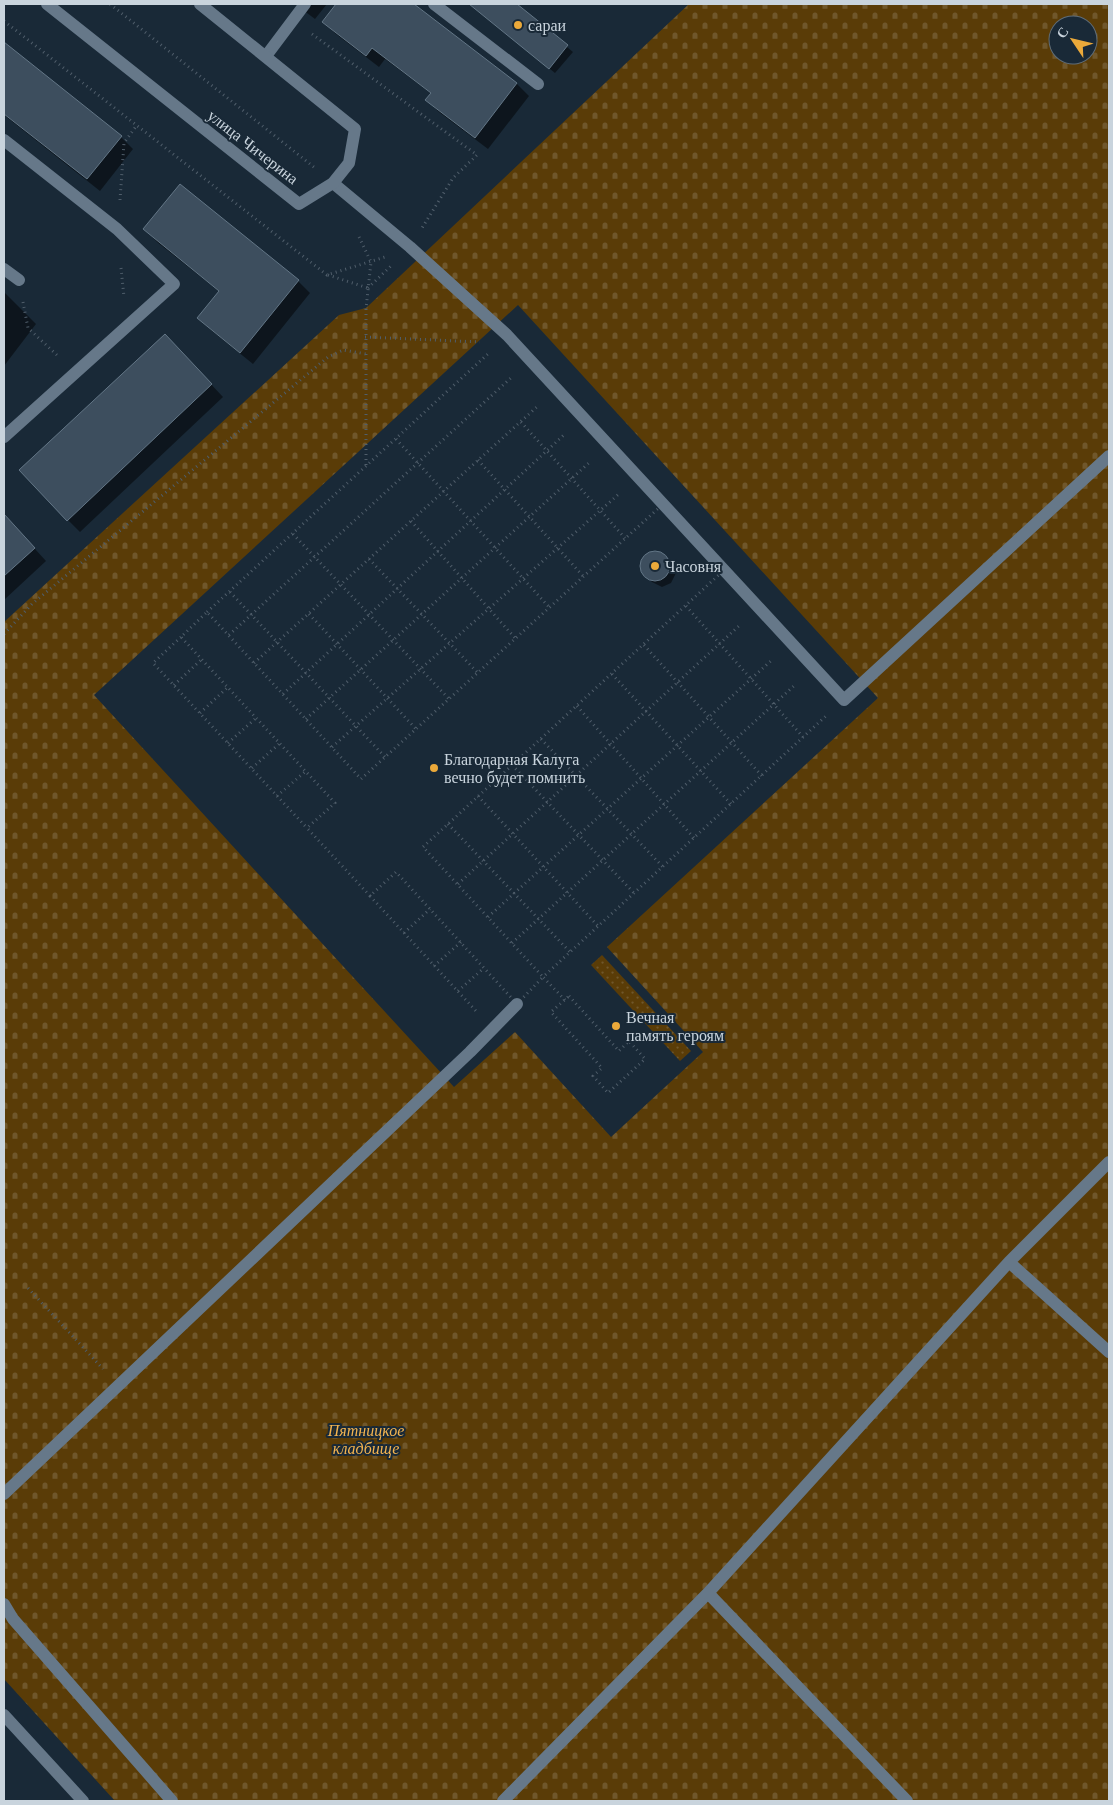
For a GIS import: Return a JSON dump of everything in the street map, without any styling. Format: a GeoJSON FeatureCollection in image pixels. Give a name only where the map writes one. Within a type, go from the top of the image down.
{"type":"FeatureCollection","features":[{"type":"Feature","properties":{"kind":"street","name":"улица Чичерина"},"geometry":{"type":"LineString","coordinates":[[47,4],[298,204],[333,183],[349,162],[355,129],[200,4]]}},
{"type":"Feature","properties":{"kind":"street"},"geometry":{"type":"LineString","coordinates":[[266,56],[305,4]]}},
{"type":"Feature","properties":{"kind":"street"},"geometry":{"type":"LineString","coordinates":[[434,4],[538,84]]}},
{"type":"Feature","properties":{"kind":"street"},"geometry":{"type":"LineString","coordinates":[[4,140],[118,229],[174,284],[4,436]]}},
{"type":"Feature","properties":{"kind":"street"},"geometry":{"type":"LineString","coordinates":[[333,183],[410,247],[503,339],[531,360],[844,700],[1109,456]]}},
{"type":"Feature","properties":{"kind":"street"},"geometry":{"type":"LineString","coordinates":[[4,269],[19,280]]}},
{"type":"Feature","properties":{"kind":"street"},"geometry":{"type":"LineString","coordinates":[[4,1494],[493,1029],[517,1004]]}},
{"type":"Feature","properties":{"kind":"street"},"geometry":{"type":"LineString","coordinates":[[503,1801],[708,1593],[1009,1262],[1109,1162]]}},
{"type":"Feature","properties":{"kind":"street"},"geometry":{"type":"LineString","coordinates":[[1009,1262],[1109,1352]]}},
{"type":"Feature","properties":{"kind":"street"},"geometry":{"type":"LineString","coordinates":[[708,1593],[907,1801]]}},
{"type":"Feature","properties":{"kind":"street"},"geometry":{"type":"LineString","coordinates":[[4,1604],[14,1619],[172,1801]]}},
{"type":"Feature","properties":{"kind":"street"},"geometry":{"type":"LineString","coordinates":[[4,1715],[83,1801]]}},
{"type":"Feature","properties":{"kind":"path"},"geometry":{"type":"LineString","coordinates":[[110,4],[333,183]]}},
{"type":"Feature","properties":{"kind":"path"},"geometry":{"type":"LineString","coordinates":[[292,20],[477,155],[453,178],[410,247],[368,288],[365,337],[366,466]]}},
{"type":"Feature","properties":{"kind":"path"},"geometry":{"type":"LineString","coordinates":[[4,22],[326,275],[368,288]]}},
{"type":"Feature","properties":{"kind":"path"},"geometry":{"type":"LineString","coordinates":[[326,275],[371,262],[410,247]]}},
{"type":"Feature","properties":{"kind":"path"},"geometry":{"type":"LineString","coordinates":[[19,280],[28,328],[76,373]]}},
{"type":"Feature","properties":{"kind":"path"},"geometry":{"type":"LineString","coordinates":[[365,337],[503,339]]}},
{"type":"Feature","properties":{"kind":"path"},"geometry":{"type":"LineString","coordinates":[[493,1029],[153,663],[503,339]]}},
{"type":"Feature","properties":{"kind":"path"},"geometry":{"type":"LineString","coordinates":[[4,634],[32,604],[328,357],[343,350],[366,354]]}},
{"type":"Feature","properties":{"kind":"path"},"geometry":{"type":"LineString","coordinates":[[229,635],[531,360]]}},
{"type":"Feature","properties":{"kind":"path"},"geometry":{"type":"LineString","coordinates":[[254,663],[557,389]]}},
{"type":"Feature","properties":{"kind":"path"},"geometry":{"type":"LineString","coordinates":[[283,694],[583,417]]}},
{"type":"Feature","properties":{"kind":"path"},"geometry":{"type":"LineString","coordinates":[[521,422],[625,538]]}},
{"type":"Feature","properties":{"kind":"path"},"geometry":{"type":"LineString","coordinates":[[396,439],[549,607]]}},
{"type":"Feature","properties":{"kind":"path"},"geometry":{"type":"LineString","coordinates":[[306,719],[608,445]]}},
{"type":"Feature","properties":{"kind":"path"},"geometry":{"type":"LineString","coordinates":[[478,460],[583,576]]}},
{"type":"Feature","properties":{"kind":"path"},"geometry":{"type":"LineString","coordinates":[[332,747],[638,476]]}},
{"type":"Feature","properties":{"kind":"path"},"geometry":{"type":"LineString","coordinates":[[207,612],[361,779],[662,505],[722,572],[423,847],[566,1000]]}},
{"type":"Feature","properties":{"kind":"path"},"geometry":{"type":"LineString","coordinates":[[411,521],[515,638]]}},
{"type":"Feature","properties":{"kind":"path"},"geometry":{"type":"LineString","coordinates":[[293,534],[449,698]]}},
{"type":"Feature","properties":{"kind":"path"},"geometry":{"type":"LineString","coordinates":[[369,559],[477,672]]}},
{"type":"Feature","properties":{"kind":"path"},"geometry":{"type":"LineString","coordinates":[[230,592],[385,757]]}},
{"type":"Feature","properties":{"kind":"path"},"geometry":{"type":"LineString","coordinates":[[686,606],[803,737]]}},
{"type":"Feature","properties":{"kind":"path"},"geometry":{"type":"LineString","coordinates":[[458,884],[759,608]]}},
{"type":"Feature","properties":{"kind":"path"},"geometry":{"type":"LineString","coordinates":[[309,614],[416,729]]}},
{"type":"Feature","properties":{"kind":"path"},"geometry":{"type":"LineString","coordinates":[[181,637],[335,803],[307,828]]}},
{"type":"Feature","properties":{"kind":"path"},"geometry":{"type":"LineString","coordinates":[[488,917],[791,643]]}},
{"type":"Feature","properties":{"kind":"path"},"geometry":{"type":"LineString","coordinates":[[644,645],[762,776]]}},
{"type":"Feature","properties":{"kind":"path"},"geometry":{"type":"LineString","coordinates":[[174,685],[202,659]]}},
{"type":"Feature","properties":{"kind":"path"},"geometry":{"type":"LineString","coordinates":[[512,943],[814,668]]}},
{"type":"Feature","properties":{"kind":"path"},"geometry":{"type":"LineString","coordinates":[[612,674],[731,804]]}},
{"type":"Feature","properties":{"kind":"path"},"geometry":{"type":"LineString","coordinates":[[200,713],[228,687]]}},
{"type":"Feature","properties":{"kind":"path"},"geometry":{"type":"LineString","coordinates":[[370,896],[396,872],[517,1004],[543,977],[844,700]]}},
{"type":"Feature","properties":{"kind":"path"},"geometry":{"type":"LineString","coordinates":[[577,706],[694,838]]}},
{"type":"Feature","properties":{"kind":"path"},"geometry":{"type":"LineString","coordinates":[[228,743],[256,718]]}},
{"type":"Feature","properties":{"kind":"path"},"geometry":{"type":"LineString","coordinates":[[541,739],[663,867]]}},
{"type":"Feature","properties":{"kind":"path"},"geometry":{"type":"LineString","coordinates":[[252,768],[280,743]]}},
{"type":"Feature","properties":{"kind":"path"},"geometry":{"type":"LineString","coordinates":[[512,765],[634,893]]}},
{"type":"Feature","properties":{"kind":"path"},"geometry":{"type":"LineString","coordinates":[[277,796],[306,771]]}},
{"type":"Feature","properties":{"kind":"path"},"geometry":{"type":"LineString","coordinates":[[478,796],[598,926]]}},
{"type":"Feature","properties":{"kind":"path"},"geometry":{"type":"LineString","coordinates":[[448,824],[570,952]]}},
{"type":"Feature","properties":{"kind":"path"},"geometry":{"type":"LineString","coordinates":[[404,933],[430,909]]}},
{"type":"Feature","properties":{"kind":"path"},"geometry":{"type":"LineString","coordinates":[[434,966],[461,942]]}},
{"type":"Feature","properties":{"kind":"path"},"geometry":{"type":"LineString","coordinates":[[458,991],[484,968]]}},
{"type":"Feature","properties":{"kind":"path"},"geometry":{"type":"LineString","coordinates":[[569,996],[619,1051],[629,1041],[645,1059],[608,1093],[593,1076],[602,1068],[551,1012],[566,1000],[569,996]]}},
{"type":"Feature","properties":{"kind":"path"},"geometry":{"type":"LineString","coordinates":[[28,1288],[118,1386]]}},
{"type":"Feature","properties":{"kind":"green space","name":"Пятницкое кладбище"},"geometry":{"type":"Polygon","coordinates":[[[689,4],[1109,4],[1109,1801],[115,1801],[4,1679],[4,622],[339,315],[366,308],[689,4]],[[518,305],[94,695],[454,1087],[515,1032],[611,1137],[703,1052],[607,947],[878,698],[518,305]]]}},
{"type":"Feature","properties":{"kind":"green space"},"geometry":{"type":"Polygon","coordinates":[[[602,955],[691,1051],[680,1061],[591,965],[602,955]]]}},
{"type":"Feature","properties":{"kind":"building"},"geometry":{"type":"Polygon","coordinates":[[[336,4],[414,4],[517,83],[475,138],[425,100],[431,93],[372,48],[366,56],[322,22],[336,4]]]}},
{"type":"Feature","properties":{"kind":"building","name":"сараи"},"geometry":{"type":"Polygon","coordinates":[[[469,4],[517,4],[568,45],[549,69],[469,4]]]}},
{"type":"Feature","properties":{"kind":"building"},"geometry":{"type":"Polygon","coordinates":[[[4,42],[122,136],[87,179],[4,114],[4,42]]]}},
{"type":"Feature","properties":{"kind":"building"},"geometry":{"type":"Polygon","coordinates":[[[180,184],[299,280],[240,353],[197,318],[219,291],[143,229],[180,184]]]}},
{"type":"Feature","properties":{"kind":"building"},"geometry":{"type":"Polygon","coordinates":[[[165,334],[212,384],[67,521],[19,470],[165,334]]]}},
{"type":"Feature","properties":{"kind":"building"},"geometry":{"type":"Polygon","coordinates":[[[4,514],[35,548],[4,576],[4,514]]]}},
{"type":"Feature","properties":{"kind":"building","name":"Часовня"},"geometry":{"type":"Polygon","coordinates":[[[655,551],[661,552],[669,560],[669,572],[661,580],[655,581],[649,580],[641,572],[640,566],[641,560],[649,552],[655,551]]]}},
{"type":"Feature","properties":{"kind":"place","name":"сараи"},"geometry":{"type":"Point","coordinates":[518,25]}},
{"type":"Feature","properties":{"kind":"place","name":"Часовня"},"geometry":{"type":"Point","coordinates":[655,566]}},
{"type":"Feature","properties":{"kind":"place","name":"Благодарная Калуга вечно будет помнить"},"geometry":{"type":"Point","coordinates":[434,768]}},
{"type":"Feature","properties":{"kind":"place","name":"Вечная память героям"},"geometry":{"type":"Point","coordinates":[616,1026]}}]}
